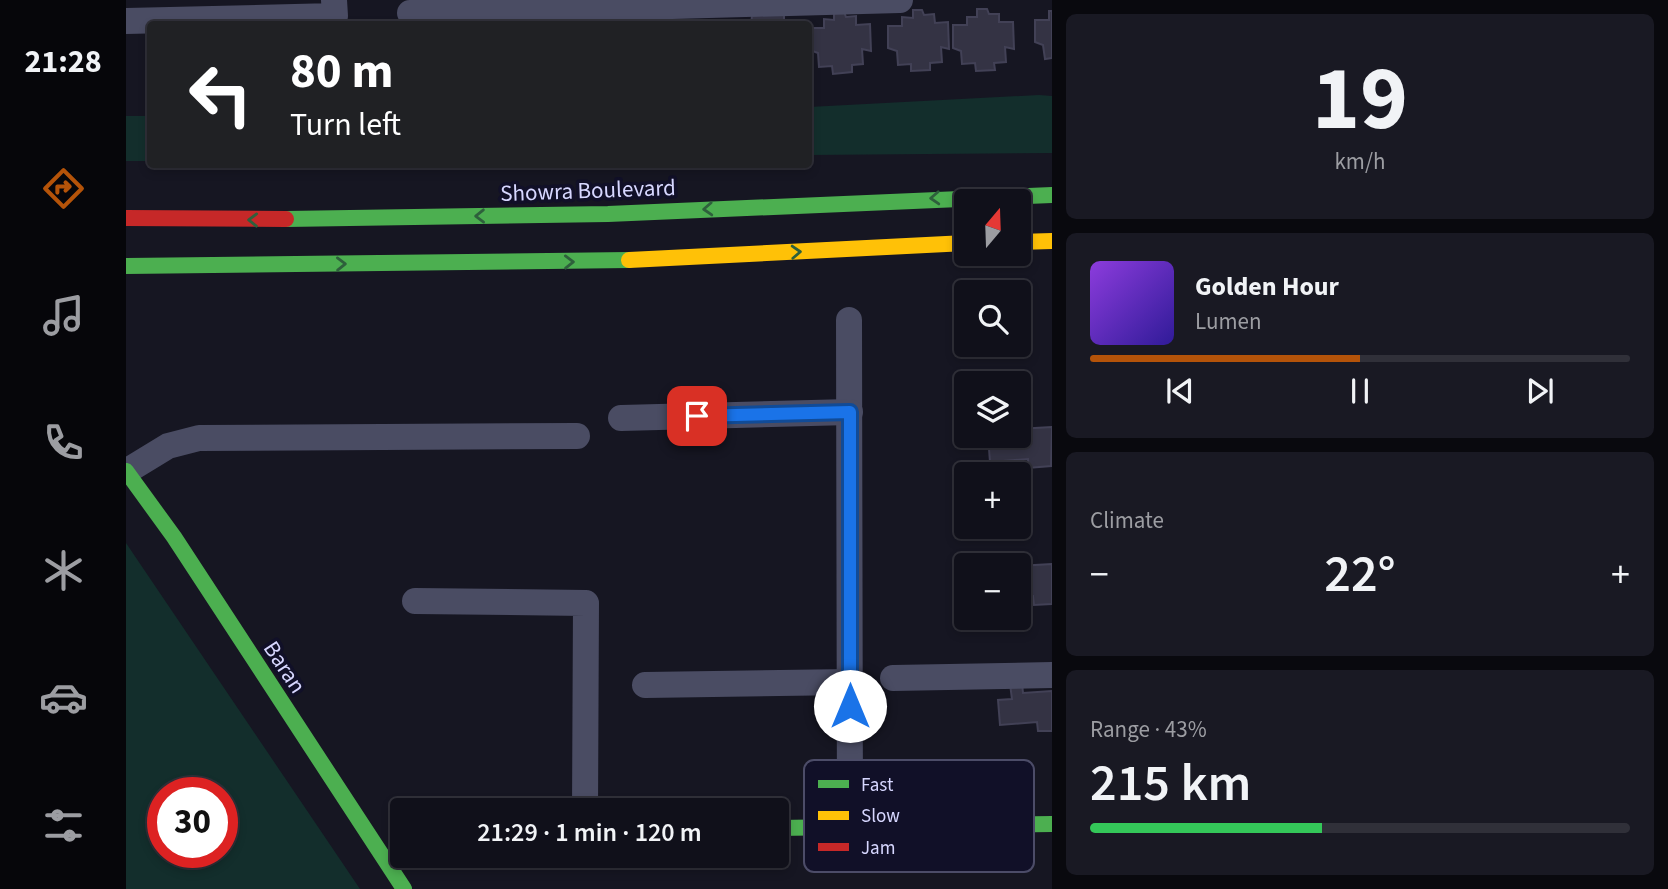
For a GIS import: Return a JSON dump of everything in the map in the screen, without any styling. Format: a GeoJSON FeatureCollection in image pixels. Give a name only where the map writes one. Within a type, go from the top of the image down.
{"type":"FeatureCollection","features":[{"type":"Feature","properties":{"kind":"main road","name":"Showra Boulevard"},"geometry":{"type":"LineString","coordinates":[[126,218],[267,220],[594,214],[949,197],[1052,195]]}},
{"type":"Feature","properties":{"kind":"main road"},"geometry":{"type":"LineString","coordinates":[[1031,242],[1052,241]]}},
{"type":"Feature","properties":{"kind":"main road"},"geometry":{"type":"LineString","coordinates":[[129,267],[607,261],[954,244]]}},
{"type":"Feature","properties":{"kind":"main road","name":"‌‌Baran"},"geometry":{"type":"LineString","coordinates":[[126,471],[174,537],[404,889]]}},
{"type":"Feature","properties":{"kind":"main road"},"geometry":{"type":"LineString","coordinates":[[1034,824],[1052,824]]}},
{"type":"Feature","properties":{"kind":"main road"},"geometry":{"type":"LineString","coordinates":[[366,832],[390,832]]}},
{"type":"Feature","properties":{"kind":"street"},"geometry":{"type":"LineString","coordinates":[[410,13],[887,0]]}},
{"type":"Feature","properties":{"kind":"street"},"geometry":{"type":"LineString","coordinates":[[126,21],[334,8]]}},
{"type":"Feature","properties":{"kind":"street"},"geometry":{"type":"LineString","coordinates":[[849,320],[850,760]]}},
{"type":"Feature","properties":{"kind":"street"},"geometry":{"type":"LineString","coordinates":[[621,418],[850,412]]}},
{"type":"Feature","properties":{"kind":"street"},"geometry":{"type":"LineString","coordinates":[[126,471],[168,446],[199,438],[577,436]]}},
{"type":"Feature","properties":{"kind":"street"},"geometry":{"type":"LineString","coordinates":[[415,601],[586,603],[585,798]]}},
{"type":"Feature","properties":{"kind":"street"},"geometry":{"type":"LineString","coordinates":[[893,678],[1052,675]]}},
{"type":"Feature","properties":{"kind":"street"},"geometry":{"type":"LineString","coordinates":[[645,685],[850,682]]}},
{"type":"Feature","properties":{"kind":"green space"},"geometry":{"type":"Polygon","coordinates":[[[1052,96],[1052,153],[812,155],[812,107],[1052,96]]]}},
{"type":"Feature","properties":{"kind":"green space"},"geometry":{"type":"Polygon","coordinates":[[[126,116],[147,116],[147,161],[126,161],[126,116]]]}},
{"type":"Feature","properties":{"kind":"green space"},"geometry":{"type":"Polygon","coordinates":[[[126,543],[360,889],[126,889],[126,543]]]}},
{"type":"Feature","properties":{"kind":"building"},"geometry":{"type":"Polygon","coordinates":[[[977,9],[987,9],[989,14],[999,14],[999,22],[1013,22],[1014,49],[1005,47],[1006,62],[994,63],[995,70],[976,71],[975,63],[962,64],[961,51],[953,48],[953,25],[967,25],[967,17],[977,17],[977,9]]]}},
{"type":"Feature","properties":{"kind":"building"},"geometry":{"type":"Polygon","coordinates":[[[913,10],[922,10],[924,15],[934,14],[935,23],[948,22],[949,49],[941,47],[942,62],[930,63],[930,70],[911,71],[911,64],[898,65],[897,51],[888,48],[888,26],[902,26],[902,17],[913,18],[913,10]]]}},
{"type":"Feature","properties":{"kind":"building"},"geometry":{"type":"Polygon","coordinates":[[[1049,11],[1052,11],[1052,58],[1045,59],[1043,45],[1035,42],[1035,20],[1049,20],[1049,11]]]}},
{"type":"Feature","properties":{"kind":"building"},"geometry":{"type":"Polygon","coordinates":[[[834,12],[844,12],[846,17],[856,16],[856,25],[870,24],[871,51],[862,49],[863,64],[852,65],[852,72],[833,74],[832,66],[819,67],[818,53],[812,51],[812,28],[824,28],[824,19],[834,20],[834,12]]]}},
{"type":"Feature","properties":{"kind":"building"},"geometry":{"type":"Polygon","coordinates":[[[784,13],[784,21],[751,21],[752,16],[784,13]]]}},
{"type":"Feature","properties":{"kind":"building"},"geometry":{"type":"Polygon","coordinates":[[[1052,427],[1051,466],[1031,468],[1028,459],[990,462],[989,448],[1031,448],[1031,428],[1052,427]]]}},
{"type":"Feature","properties":{"kind":"building"},"geometry":{"type":"Polygon","coordinates":[[[1052,564],[1052,604],[1034,605],[1031,596],[1031,565],[1052,564]]]}},
{"type":"Feature","properties":{"kind":"building"},"geometry":{"type":"Polygon","coordinates":[[[1022,683],[1023,693],[1052,691],[1052,731],[1038,731],[1037,722],[1000,725],[998,700],[1012,699],[1010,684],[1022,683]]]}},
{"type":"Feature","properties":{"kind":"traffic: fast"},"geometry":{"type":"LineString","coordinates":[[286,219],[608,214],[1052,195]]}},
{"type":"Feature","properties":{"kind":"traffic: fast"},"geometry":{"type":"LineString","coordinates":[[126,266],[629,260]]}},
{"type":"Feature","properties":{"kind":"traffic: fast"},"geometry":{"type":"LineString","coordinates":[[126,471],[174,537],[404,889]]}},
{"type":"Feature","properties":{"kind":"traffic: fast"},"geometry":{"type":"LineString","coordinates":[[1034,824],[1052,824]]}},
{"type":"Feature","properties":{"kind":"traffic: fast"},"geometry":{"type":"LineString","coordinates":[[789,828],[804,828]]}},
{"type":"Feature","properties":{"kind":"traffic: slow"},"geometry":{"type":"LineString","coordinates":[[1031,242],[1052,241]]}},
{"type":"Feature","properties":{"kind":"traffic: slow"},"geometry":{"type":"LineString","coordinates":[[629,260],[954,244]]}},
{"type":"Feature","properties":{"kind":"traffic: jam"},"geometry":{"type":"LineString","coordinates":[[126,218],[286,219]]}},
{"type":"Feature","properties":{"kind":"route"},"geometry":{"type":"LineString","coordinates":[[697,416],[850,412],[850,706]]}}]}
